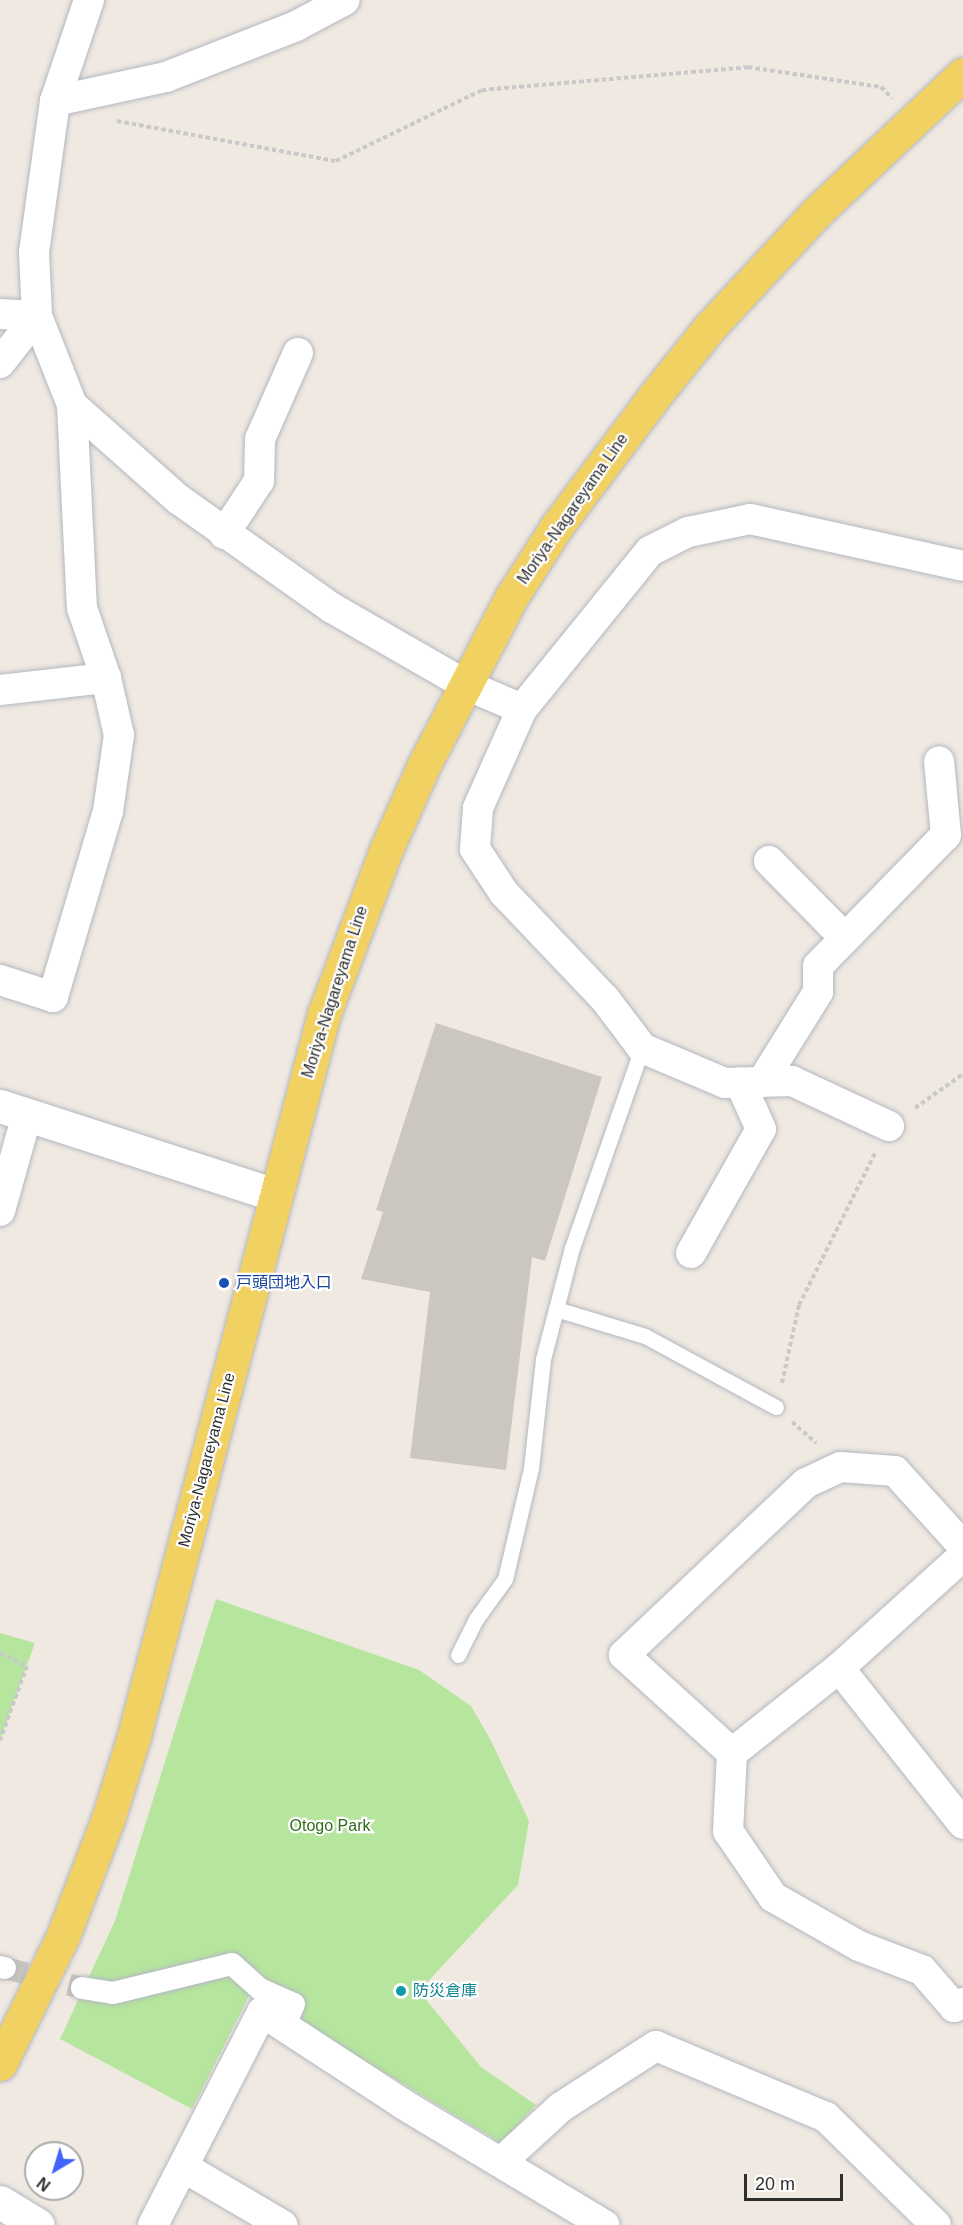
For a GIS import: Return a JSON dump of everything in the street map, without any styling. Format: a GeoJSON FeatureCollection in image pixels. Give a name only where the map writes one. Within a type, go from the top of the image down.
{"type":"FeatureCollection","features":[{"type":"Feature","properties":{"kind":"main road","name":"Moriya-Nagareyama Line"},"geometry":{"type":"LineString","coordinates":[[0,2064],[50,1965],[114,1798],[180,1564],[324,1014],[351,938],[395,829],[464,684],[557,526],[652,398],[761,271],[914,119],[963,74]]}},
{"type":"Feature","properties":{"kind":"street"},"geometry":{"type":"LineString","coordinates":[[0,980],[53,997],[108,812],[119,735],[106,678],[82,608],[72,405],[37,316],[34,252],[55,101],[89,0]]}},
{"type":"Feature","properties":{"kind":"street"},"geometry":{"type":"LineString","coordinates":[[55,101],[166,77],[296,26],[345,0]]}},
{"type":"Feature","properties":{"kind":"street"},"geometry":{"type":"LineString","coordinates":[[0,314],[37,316]]}},
{"type":"Feature","properties":{"kind":"street"},"geometry":{"type":"LineString","coordinates":[[0,363],[37,316]]}},
{"type":"Feature","properties":{"kind":"street"},"geometry":{"type":"LineString","coordinates":[[224,534],[259,481],[260,439],[298,353]]}},
{"type":"Feature","properties":{"kind":"street"},"geometry":{"type":"LineString","coordinates":[[72,405],[224,534],[332,608],[464,684],[522,709]]}},
{"type":"Feature","properties":{"kind":"street"},"geometry":{"type":"LineString","coordinates":[[889,1126],[792,1081],[725,1083],[642,1048],[605,999],[504,893],[475,849],[478,808],[522,709],[650,551],[688,532],[750,519],[963,566]]}},
{"type":"Feature","properties":{"kind":"street"},"geometry":{"type":"LineString","coordinates":[[0,690],[106,678]]}},
{"type":"Feature","properties":{"kind":"street"},"geometry":{"type":"LineString","coordinates":[[691,1253],[762,1130],[751,1082],[818,993],[818,966],[946,835],[939,761]]}},
{"type":"Feature","properties":{"kind":"street"},"geometry":{"type":"LineString","coordinates":[[769,861],[845,938]]}},
{"type":"Feature","properties":{"kind":"street"},"geometry":{"type":"LineString","coordinates":[[0,1211],[14,1111],[276,1195]]}},
{"type":"Feature","properties":{"kind":"street"},"geometry":{"type":"LineString","coordinates":[[732,1753],[624,1654],[806,1484],[841,1467],[895,1471],[963,1546]]}},
{"type":"Feature","properties":{"kind":"street"},"geometry":{"type":"LineString","coordinates":[[963,1557],[839,1668],[732,1753],[728,1831],[773,1898],[859,1946],[922,1970],[954,2007],[963,2003]]}},
{"type":"Feature","properties":{"kind":"street"},"geometry":{"type":"LineString","coordinates":[[839,1668],[963,1824]]}},
{"type":"Feature","properties":{"kind":"street"},"geometry":{"type":"LineString","coordinates":[[82,1988],[113,1993],[232,1964],[260,1989],[294,2004],[285,2025]]}},
{"type":"Feature","properties":{"kind":"street"},"geometry":{"type":"LineString","coordinates":[[153,2225],[185,2168],[262,2012],[403,2104],[604,2225]]}},
{"type":"Feature","properties":{"kind":"street"},"geometry":{"type":"LineString","coordinates":[[501,2162],[561,2107],[656,2046],[826,2117],[936,2225]]}},
{"type":"Feature","properties":{"kind":"street"},"geometry":{"type":"LineString","coordinates":[[185,2168],[282,2225]]}},
{"type":"Feature","properties":{"kind":"street"},"geometry":{"type":"LineString","coordinates":[[0,2202],[38,2225]]}},
{"type":"Feature","properties":{"kind":"lane"},"geometry":{"type":"LineString","coordinates":[[458,1655],[476,1619],[505,1580],[531,1468],[543,1359],[556,1309],[642,1048]]}},
{"type":"Feature","properties":{"kind":"lane"},"geometry":{"type":"LineString","coordinates":[[556,1309],[645,1336],[776,1407]]}},
{"type":"Feature","properties":{"kind":"path"},"geometry":{"type":"LineString","coordinates":[[110,118],[142,129],[336,161],[482,90],[748,67],[881,87],[914,119]]}},
{"type":"Feature","properties":{"kind":"path"},"geometry":{"type":"LineString","coordinates":[[841,1467],[776,1407],[799,1305],[889,1126],[963,1074]]}},
{"type":"Feature","properties":{"kind":"path"},"geometry":{"type":"LineString","coordinates":[[0,1653],[27,1666],[0,1740]]}},
{"type":"Feature","properties":{"kind":"green space","name":"Otogo Park"},"geometry":{"type":"Polygon","coordinates":[[[216,1599],[419,1670],[471,1706],[490,1739],[529,1821],[518,1885],[419,1991],[481,2067],[536,2105],[501,2143],[251,1992],[192,2109],[60,2039],[115,1921],[216,1599]]]}},
{"type":"Feature","properties":{"kind":"green space"},"geometry":{"type":"Polygon","coordinates":[[[0,1633],[35,1643],[0,1740],[0,1633]]]}},
{"type":"Feature","properties":{"kind":"building"},"geometry":{"type":"Polygon","coordinates":[[[436,1023],[602,1077],[545,1261],[532,1257],[506,1470],[410,1458],[430,1292],[361,1279],[383,1212],[376,1210],[436,1023]]]}},
{"type":"Feature","properties":{"kind":"tunnel"},"geometry":{"type":"LineString","coordinates":[[5,1968],[82,1988]]}},
{"type":"Feature","properties":{"kind":"place","name":"戸頭団地入口"},"geometry":{"type":"Point","coordinates":[224,1283]}},
{"type":"Feature","properties":{"kind":"place","name":"防災倉庫"},"geometry":{"type":"Point","coordinates":[401,1991]}}]}
